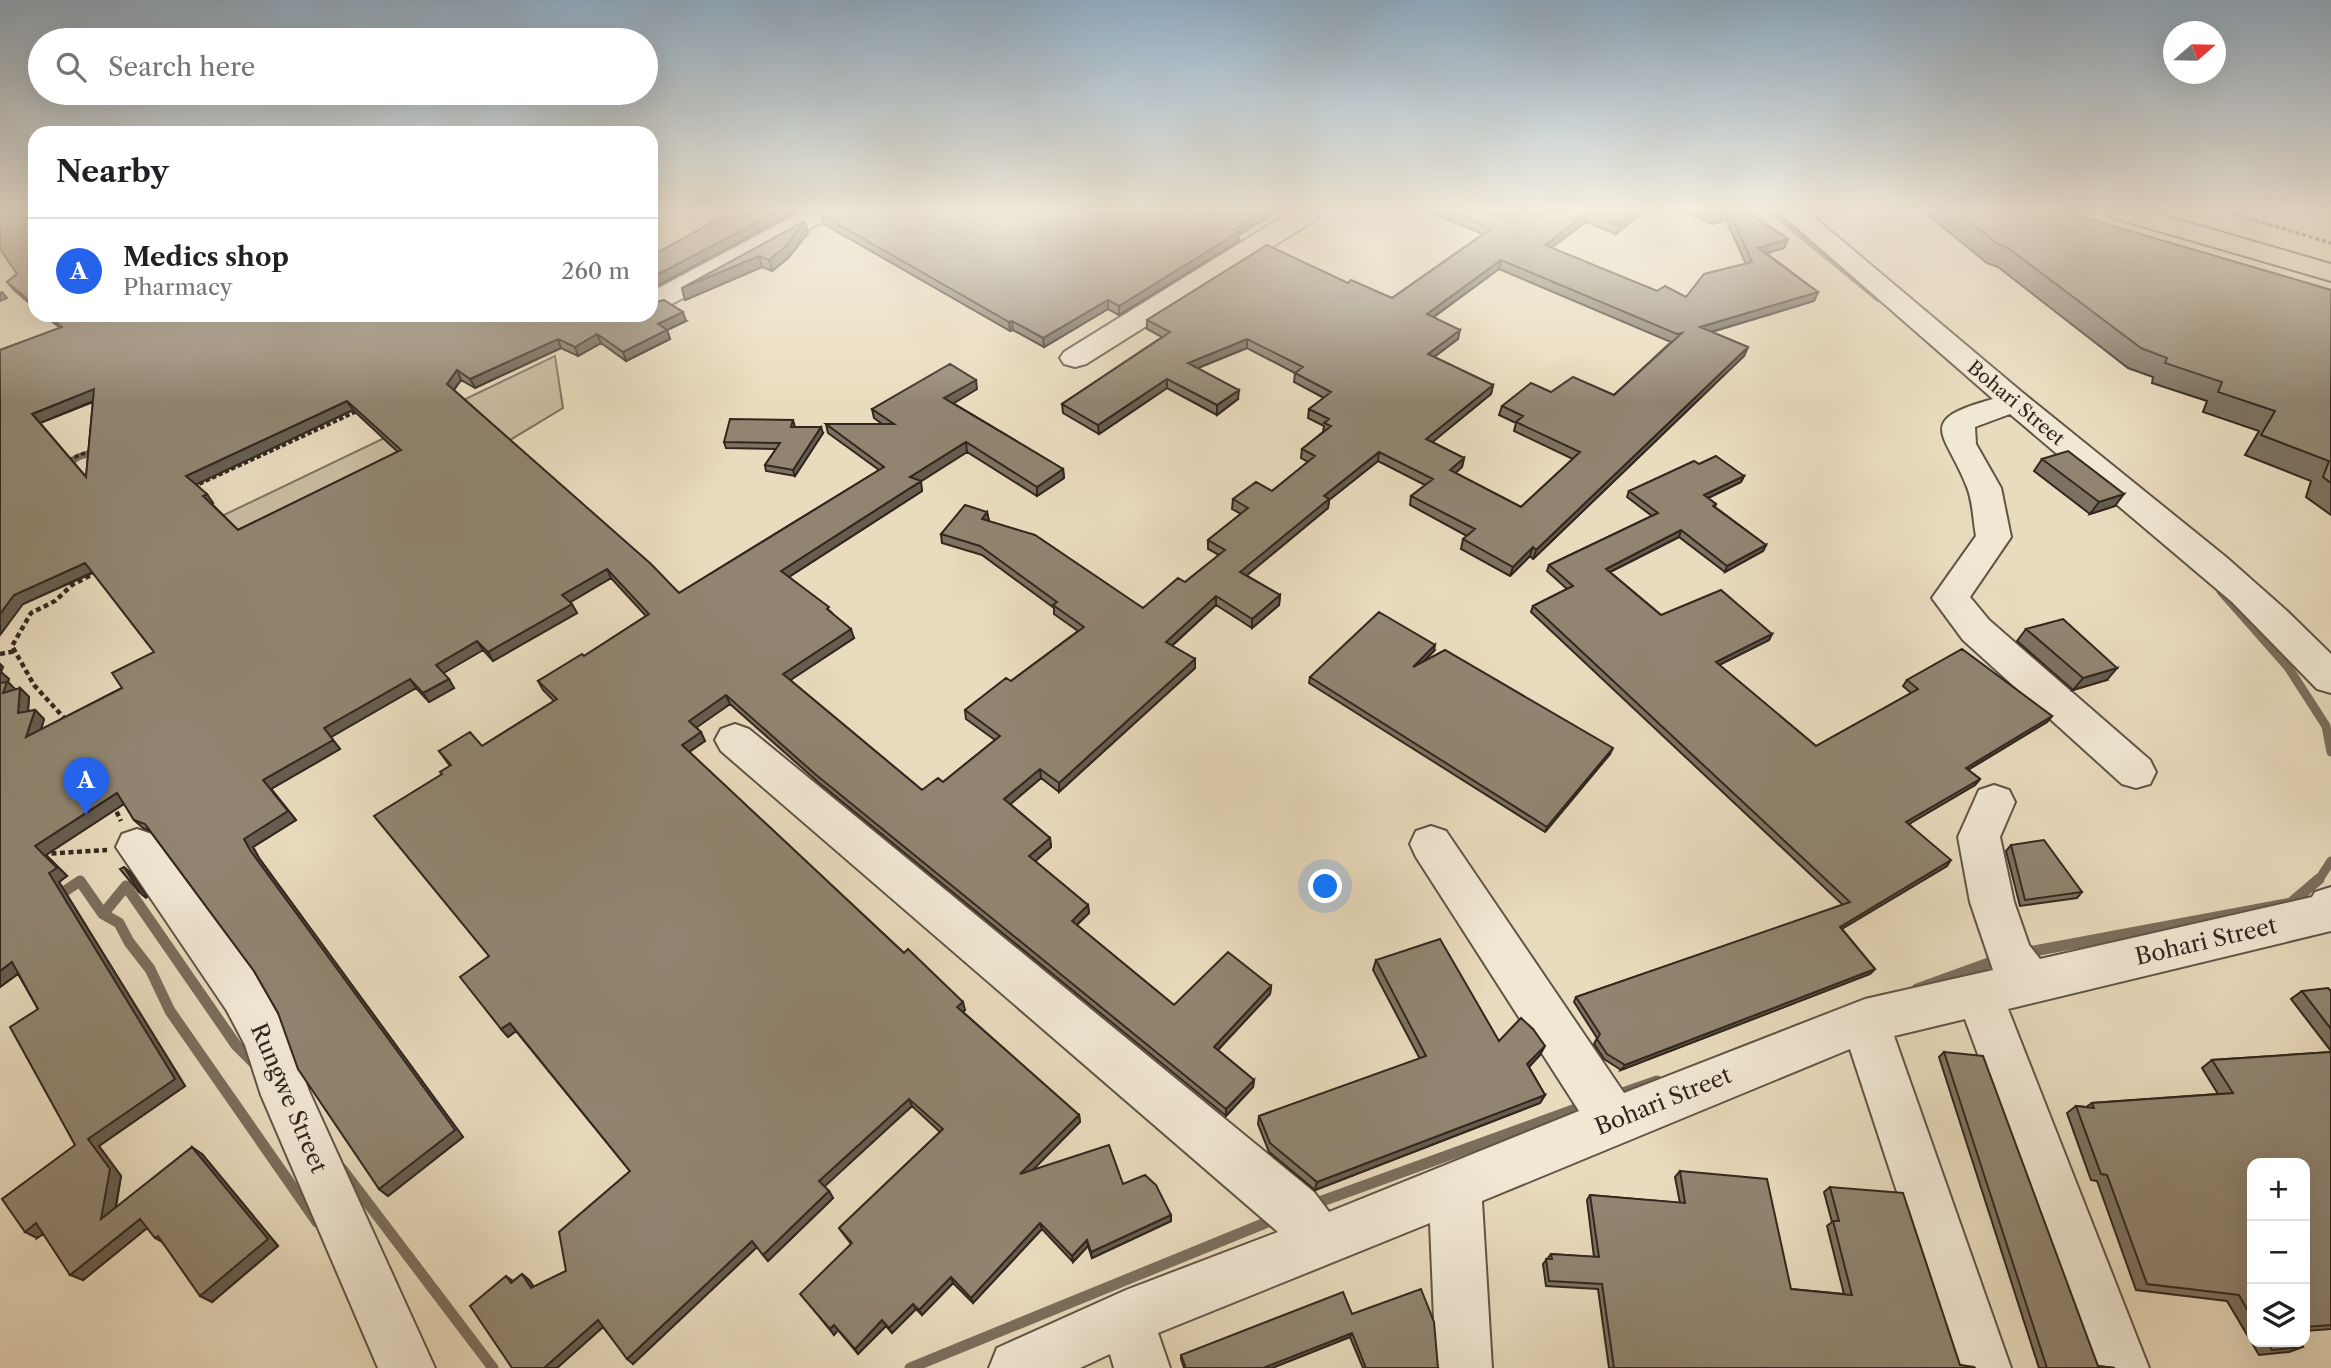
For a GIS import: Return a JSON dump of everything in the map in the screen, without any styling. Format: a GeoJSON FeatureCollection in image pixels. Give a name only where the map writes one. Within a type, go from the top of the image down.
{"type":"FeatureCollection","features":[{"type":"Feature","properties":{"kind":"street"},"geometry":{"type":"LineString","coordinates":[[660,299],[704,276]]}},
{"type":"Feature","properties":{"kind":"street"},"geometry":{"type":"LineString","coordinates":[[1075,358],[1203,276]]}},
{"type":"Feature","properties":{"kind":"street","name":"Bohari Street"},"geometry":{"type":"LineString","coordinates":[[1867,276],[2015,403],[2241,589],[2291,634],[2331,680]]}},
{"type":"Feature","properties":{"kind":"street"},"geometry":{"type":"LineString","coordinates":[[2015,403],[1972,415],[1959,423],[1960,443],[1984,488],[1994,537],[1950,598],[1976,630],[2136,772]]}},
{"type":"Feature","properties":{"kind":"street"},"geometry":{"type":"LineString","coordinates":[[735,740],[1295,1211],[1320,1242]]}},
{"type":"Feature","properties":{"kind":"street"},"geometry":{"type":"LineString","coordinates":[[1994,802],[1979,837],[1981,850],[1992,902],[2010,956],[2030,981]]}},
{"type":"Feature","properties":{"kind":"street","name":"Rungwe Street"},"geometry":{"type":"LineString","coordinates":[[133,844],[244,996],[267,1038],[286,1095],[407,1368]]}},
{"type":"Feature","properties":{"kind":"street"},"geometry":{"type":"LineString","coordinates":[[1431,844],[1614,1121]]}},
{"type":"Feature","properties":{"kind":"street","name":"Bohari Street"},"geometry":{"type":"LineString","coordinates":[[1017,1368],[1134,1343],[1320,1242],[1865,1021],[2329,913]]}},
{"type":"Feature","properties":{"kind":"street"},"geometry":{"type":"LineString","coordinates":[[1979,993],[2121,1368]]}},
{"type":"Feature","properties":{"kind":"street"},"geometry":{"type":"LineString","coordinates":[[1865,1021],[1983,1368]]}},
{"type":"Feature","properties":{"kind":"street"},"geometry":{"type":"LineString","coordinates":[[1455,1187],[1464,1368]]}},
{"type":"Feature","properties":{"kind":"path"},"geometry":{"type":"LineString","coordinates":[[187,490],[369,406]]}},
{"type":"Feature","properties":{"kind":"path"},"geometry":{"type":"LineString","coordinates":[[59,467],[70,458],[94,450]]}},
{"type":"Feature","properties":{"kind":"path"},"geometry":{"type":"LineString","coordinates":[[72,729],[34,685],[12,646],[32,612],[55,601],[72,585],[106,567]]}},
{"type":"Feature","properties":{"kind":"path"},"geometry":{"type":"LineString","coordinates":[[28,603],[32,612]]}},
{"type":"Feature","properties":{"kind":"path"},"geometry":{"type":"LineString","coordinates":[[0,654],[16,651]]}},
{"type":"Feature","properties":{"kind":"path"},"geometry":{"type":"LineString","coordinates":[[37,854],[116,850],[133,844],[108,793]]}},
{"type":"Feature","properties":{"kind":"shaded area"},"geometry":{"type":"Polygon","coordinates":[[[555,356],[563,408],[391,512],[99,575],[555,356]]]}},
{"type":"Feature","properties":{"kind":"building"},"geometry":{"type":"Polygon","coordinates":[[[15,276],[28,276],[28,299],[7,282],[15,276]]]}},
{"type":"Feature","properties":{"kind":"building"},"geometry":{"type":"Polygon","coordinates":[[[704,276],[711,276],[682,288],[704,276]]]}},
{"type":"Feature","properties":{"kind":"building"},"geometry":{"type":"Polygon","coordinates":[[[928,276],[1168,276],[1119,306],[1108,300],[1043,338],[1012,321],[1009,322],[928,276]]]}},
{"type":"Feature","properties":{"kind":"building"},"geometry":{"type":"Polygon","coordinates":[[[1218,276],[1333,276],[1348,283],[1351,280],[1392,298],[1424,276],[1479,276],[1427,314],[1460,330],[1428,354],[1493,385],[1426,439],[1464,458],[1450,470],[1521,507],[1580,452],[1516,422],[1523,416],[1502,406],[1531,383],[1551,392],[1573,377],[1614,395],[1682,333],[1677,334],[1539,276],[1620,276],[1657,291],[1665,286],[1686,297],[1703,276],[1796,276],[1818,292],[1700,327],[1748,347],[1536,550],[1533,547],[1513,567],[1463,539],[1475,529],[1411,496],[1433,479],[1379,452],[1324,496],[1329,499],[1240,572],[1280,595],[1252,619],[1216,596],[1166,642],[1195,659],[1059,783],[1040,769],[1004,799],[1050,838],[1029,856],[1088,905],[1072,921],[1174,1005],[1228,952],[1271,986],[1214,1047],[1254,1080],[1226,1109],[815,774],[726,695],[689,721],[701,732],[682,745],[904,953],[908,949],[963,1002],[957,1007],[1079,1115],[1020,1174],[1109,1145],[1123,1184],[1145,1175],[1156,1185],[1171,1215],[1091,1252],[1087,1240],[1072,1256],[1040,1223],[971,1298],[951,1277],[919,1310],[913,1304],[889,1328],[882,1320],[855,1349],[834,1325],[830,1329],[800,1294],[852,1243],[839,1228],[943,1129],[909,1099],[819,1181],[829,1191],[763,1255],[752,1241],[627,1359],[598,1320],[544,1368],[512,1368],[470,1306],[506,1276],[511,1283],[522,1274],[531,1288],[566,1271],[559,1232],[630,1171],[510,1023],[501,1029],[460,977],[489,956],[374,816],[442,774],[440,772],[451,765],[439,751],[470,732],[482,746],[557,699],[538,681],[582,654],[584,656],[649,614],[607,569],[562,595],[572,604],[488,652],[477,641],[436,665],[449,679],[423,693],[410,679],[324,728],[333,740],[263,780],[288,811],[244,839],[455,1130],[379,1189],[298,1069],[278,1013],[254,971],[145,824],[134,820],[117,793],[35,846],[57,868],[49,873],[175,1079],[88,1139],[110,1169],[101,1219],[192,1147],[268,1239],[200,1296],[158,1236],[155,1238],[140,1219],[70,1275],[36,1223],[25,1232],[2,1199],[75,1145],[10,1027],[38,1009],[12,962],[0,971],[0,683],[7,682],[3,693],[20,688],[18,713],[35,710],[26,737],[122,688],[112,673],[154,652],[85,563],[14,595],[0,614],[0,350],[62,327],[56,322],[658,322],[658,302],[664,300],[683,312],[658,324],[667,330],[623,352],[597,334],[575,347],[558,339],[470,379],[457,370],[447,384],[651,564],[679,593],[884,467],[826,424],[894,424],[872,409],[950,364],[976,380],[944,398],[1063,469],[1037,487],[966,442],[910,477],[921,481],[781,571],[829,607],[827,609],[851,629],[783,674],[922,790],[938,778],[943,782],[1000,736],[965,710],[1006,678],[1011,681],[1084,627],[1053,605],[1057,602],[980,546],[941,534],[965,505],[987,512],[982,519],[1035,535],[1143,608],[1178,578],[1185,582],[1225,550],[1208,540],[1248,508],[1233,499],[1256,482],[1272,491],[1315,456],[1302,449],[1331,426],[1324,423],[1329,419],[1309,409],[1331,392],[1295,373],[1303,367],[1247,339],[1188,363],[1239,390],[1217,405],[1167,379],[1098,425],[1062,404],[1170,332],[1147,320],[1218,276]],[[94,389],[32,414],[86,477],[94,389]],[[347,401],[186,476],[207,494],[203,496],[238,530],[401,450],[347,401]]]}},
{"type":"Feature","properties":{"kind":"building"},"geometry":{"type":"Polygon","coordinates":[[[2045,276],[2283,276],[2331,290],[2331,483],[2323,477],[2329,461],[2261,435],[2275,411],[2218,392],[2222,382],[2165,363],[2167,358],[2141,348],[2045,276]]]}},
{"type":"Feature","properties":{"kind":"building"},"geometry":{"type":"Polygon","coordinates":[[[730,419],[793,420],[791,427],[821,427],[793,470],[765,465],[780,443],[724,442],[730,419]]]}},
{"type":"Feature","properties":{"kind":"building"},"geometry":{"type":"Polygon","coordinates":[[[2068,451],[2124,494],[2099,502],[2042,459],[2068,451]]]}},
{"type":"Feature","properties":{"kind":"building"},"geometry":{"type":"Polygon","coordinates":[[[1716,456],[1744,476],[1704,495],[1716,504],[1713,506],[1766,545],[1727,566],[1681,530],[1606,569],[1661,615],[1721,590],[1772,634],[1716,662],[1816,746],[1918,689],[1907,680],[1962,649],[2052,716],[1966,768],[1980,779],[1906,822],[1951,860],[1840,927],[1875,969],[1625,1065],[1607,1054],[1597,1039],[1600,1034],[1576,997],[1850,902],[1533,606],[1573,586],[1549,565],[1658,513],[1629,491],[1694,461],[1699,464],[1716,456]]]}},
{"type":"Feature","properties":{"kind":"building"},"geometry":{"type":"Polygon","coordinates":[[[1379,612],[1435,645],[1413,667],[1445,650],[1613,748],[1547,827],[1310,677],[1379,612]]]}},
{"type":"Feature","properties":{"kind":"building"},"geometry":{"type":"Polygon","coordinates":[[[2063,619],[2117,668],[2083,678],[2026,629],[2063,619]]]}},
{"type":"Feature","properties":{"kind":"building"},"geometry":{"type":"Polygon","coordinates":[[[2044,840],[2082,892],[2025,900],[2011,845],[2044,840]]]}},
{"type":"Feature","properties":{"kind":"building"},"geometry":{"type":"Polygon","coordinates":[[[124,867],[140,892],[120,869],[124,867]]]}},
{"type":"Feature","properties":{"kind":"building"},"geometry":{"type":"Polygon","coordinates":[[[1440,939],[1499,1041],[1521,1018],[1545,1046],[1527,1064],[1545,1095],[1317,1182],[1270,1143],[1259,1116],[1426,1056],[1376,960],[1440,939]]]}},
{"type":"Feature","properties":{"kind":"building"},"geometry":{"type":"Polygon","coordinates":[[[2328,988],[2331,991],[2331,1029],[2302,991],[2328,988]]]}},
{"type":"Feature","properties":{"kind":"building"},"geometry":{"type":"Polygon","coordinates":[[[1944,1052],[1983,1056],[2098,1366],[2115,1368],[2047,1368],[1944,1052]]]}},
{"type":"Feature","properties":{"kind":"building"},"geometry":{"type":"Polygon","coordinates":[[[2331,1052],[2331,1325],[2310,1327],[2310,1158],[2247,1158],[2247,1309],[2239,1295],[2147,1284],[2107,1175],[2101,1174],[2076,1106],[2094,1108],[2092,1103],[2233,1093],[2212,1060],[2331,1052]]]}},
{"type":"Feature","properties":{"kind":"building"},"geometry":{"type":"Polygon","coordinates":[[[1680,1171],[1767,1179],[1791,1289],[1852,1295],[1833,1221],[1839,1221],[1830,1187],[1903,1193],[1960,1365],[1975,1368],[1614,1368],[1602,1284],[1549,1281],[1546,1259],[1552,1259],[1551,1254],[1599,1257],[1590,1195],[1685,1203],[1680,1171]]]}},
{"type":"Feature","properties":{"kind":"building"},"geometry":{"type":"Polygon","coordinates":[[[1421,1289],[1434,1322],[1438,1368],[1366,1368],[1352,1333],[1263,1368],[1186,1368],[1181,1355],[1343,1292],[1352,1314],[1421,1289]]]}},
{"type":"Feature","properties":{"kind":"building"},"geometry":{"type":"Polygon","coordinates":[[[2270,1347],[2303,1347],[2272,1350],[2270,1347]]]}},
{"type":"Feature","properties":{"kind":"waterway"},"geometry":{"type":"LineString","coordinates":[[1851,276],[1878,298]]}},
{"type":"Feature","properties":{"kind":"waterway"},"geometry":{"type":"LineString","coordinates":[[63,467],[78,457],[97,451]]}},
{"type":"Feature","properties":{"kind":"waterway"},"geometry":{"type":"LineString","coordinates":[[2221,591],[2288,667],[2326,726],[2331,752]]}},
{"type":"Feature","properties":{"kind":"waterway"},"geometry":{"type":"LineString","coordinates":[[2318,881],[2331,861]]}},
{"type":"Feature","properties":{"kind":"waterway"},"geometry":{"type":"LineString","coordinates":[[2023,953],[2291,903],[2319,879]]}},
{"type":"Feature","properties":{"kind":"waterway"},"geometry":{"type":"LineString","coordinates":[[56,897],[80,881],[103,914]]}},
{"type":"Feature","properties":{"kind":"waterway"},"geometry":{"type":"LineString","coordinates":[[103,914],[126,886],[236,1045],[257,1066]]}},
{"type":"Feature","properties":{"kind":"waterway"},"geometry":{"type":"LineString","coordinates":[[103,914],[119,923],[129,942],[150,969],[170,1011],[317,1222]]}},
{"type":"Feature","properties":{"kind":"waterway"},"geometry":{"type":"LineString","coordinates":[[1917,989],[2000,959]]}},
{"type":"Feature","properties":{"kind":"waterway"},"geometry":{"type":"LineString","coordinates":[[1614,1096],[1657,1081]]}},
{"type":"Feature","properties":{"kind":"waterway"},"geometry":{"type":"LineString","coordinates":[[1311,1205],[1587,1105]]}},
{"type":"Feature","properties":{"kind":"waterway"},"geometry":{"type":"LineString","coordinates":[[342,1169],[493,1368]]}},
{"type":"Feature","properties":{"kind":"waterway"},"geometry":{"type":"LineString","coordinates":[[910,1368],[1275,1219]]}},
{"type":"Feature","properties":{"kind":"place","name":"Medics shop"},"geometry":{"type":"Point","coordinates":[86,815]}}]}
